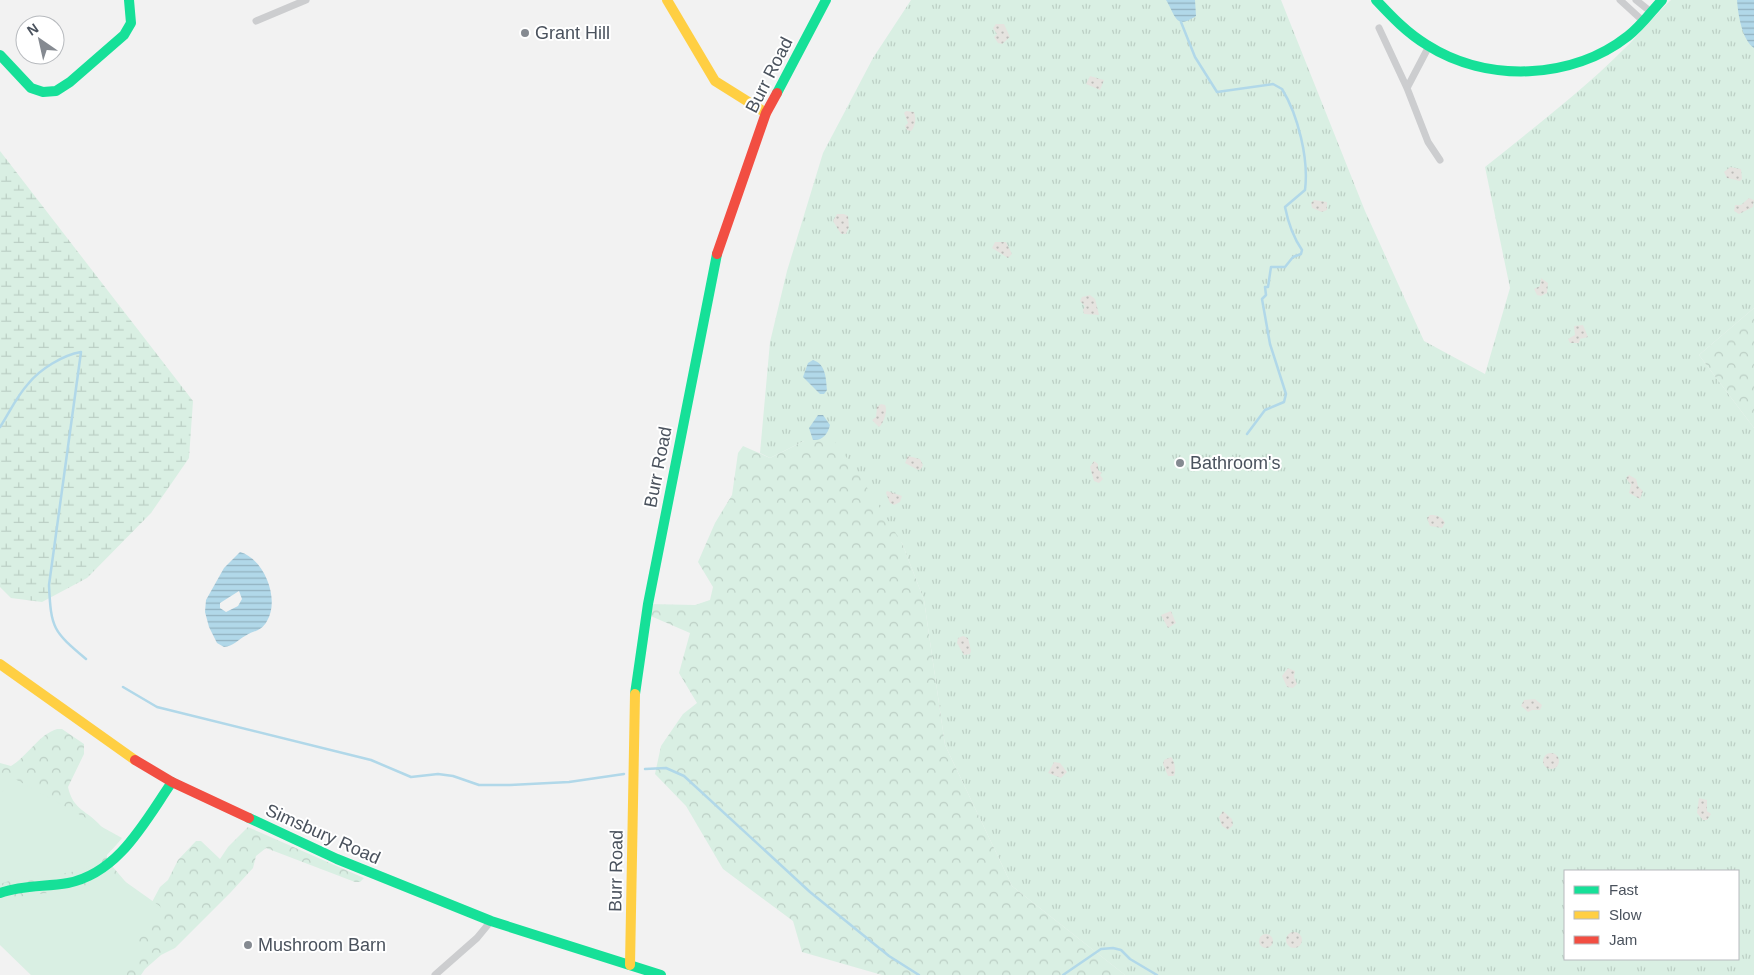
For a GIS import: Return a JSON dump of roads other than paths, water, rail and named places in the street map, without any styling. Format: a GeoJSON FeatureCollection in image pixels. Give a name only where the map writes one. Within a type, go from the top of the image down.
{"type":"FeatureCollection","features":[{"type":"Feature","properties":{"kind":"street"},"geometry":{"type":"LineString","coordinates":[[0,55],[31,88],[44,92],[56,91],[70,82],[124,35],[131,23],[129,0]]}},
{"type":"Feature","properties":{"kind":"street"},"geometry":{"type":"LineString","coordinates":[[256,21],[306,0]]}},
{"type":"Feature","properties":{"kind":"street"},"geometry":{"type":"LineString","coordinates":[[667,0],[715,81],[766,113]]}},
{"type":"Feature","properties":{"kind":"street","name":"Burr Road"},"geometry":{"type":"LineString","coordinates":[[630,965],[635,686],[640,647],[715,260],[766,113],[826,0]]}},
{"type":"Feature","properties":{"kind":"street"},"geometry":{"type":"LineString","coordinates":[[1376,0],[1401,28],[1428,48],[1464,64],[1507,72],[1534,72],[1560,68],[1591,56],[1622,40],[1662,0]]}},
{"type":"Feature","properties":{"kind":"street"},"geometry":{"type":"LineString","coordinates":[[1620,0],[1643,21]]}},
{"type":"Feature","properties":{"kind":"street"},"geometry":{"type":"LineString","coordinates":[[1636,0],[1651,12]]}},
{"type":"Feature","properties":{"kind":"street"},"geometry":{"type":"LineString","coordinates":[[1379,28],[1407,88],[1428,142],[1440,160]]}},
{"type":"Feature","properties":{"kind":"street"},"geometry":{"type":"LineString","coordinates":[[1407,88],[1428,48]]}},
{"type":"Feature","properties":{"kind":"street","name":"Simsbury Road"},"geometry":{"type":"LineString","coordinates":[[0,664],[120,751],[172,782],[337,859],[491,921],[661,975]]}},
{"type":"Feature","properties":{"kind":"street"},"geometry":{"type":"LineString","coordinates":[[0,893],[22,886],[69,882],[102,869],[119,854],[172,782]]}},
{"type":"Feature","properties":{"kind":"street"},"geometry":{"type":"LineString","coordinates":[[435,975],[477,938],[491,921]]}},
{"type":"Feature","properties":{"kind":"water"},"geometry":{"type":"Polygon","coordinates":[[[1166,0],[1195,0],[1196,16],[1184,22],[1180,21],[1174,16],[1166,0]]]}},
{"type":"Feature","properties":{"kind":"water"},"geometry":{"type":"Polygon","coordinates":[[[1737,0],[1754,0],[1754,48],[1746,39],[1737,0]]]}},
{"type":"Feature","properties":{"kind":"water"},"geometry":{"type":"Polygon","coordinates":[[[813,360],[823,368],[827,390],[824,394],[820,394],[803,377],[808,363],[813,360]]]}},
{"type":"Feature","properties":{"kind":"water"},"geometry":{"type":"Polygon","coordinates":[[[818,415],[823,415],[830,425],[824,436],[813,440],[809,428],[818,415]]]}},
{"type":"Feature","properties":{"kind":"water"},"geometry":{"type":"Polygon","coordinates":[[[240,552],[249,556],[257,563],[268,581],[272,602],[271,612],[262,627],[233,644],[224,647],[217,643],[209,627],[205,612],[206,600],[224,568],[240,552]],[[239,591],[220,603],[220,608],[226,612],[238,606],[242,599],[239,591]]]}},
{"type":"Feature","properties":{"kind":"waterway"},"geometry":{"type":"LineString","coordinates":[[1181,22],[1195,57],[1217,92],[1273,84],[1282,89],[1293,111],[1304,151],[1305,190],[1285,207],[1291,229],[1302,250],[1301,254],[1293,257],[1285,267],[1271,267],[1268,287],[1265,287],[1266,295],[1262,299],[1270,344],[1286,394],[1284,402],[1265,410],[1247,434]]}},
{"type":"Feature","properties":{"kind":"waterway"},"geometry":{"type":"LineString","coordinates":[[0,427],[20,394],[33,378],[59,359],[81,352],[49,585],[51,611],[56,628],[60,635],[86,659]]}},
{"type":"Feature","properties":{"kind":"waterway"},"geometry":{"type":"LineString","coordinates":[[123,687],[157,707],[371,760],[411,777],[438,774],[453,776],[479,785],[510,785],[569,782],[624,774]]}},
{"type":"Feature","properties":{"kind":"waterway"},"geometry":{"type":"LineString","coordinates":[[645,769],[666,768],[684,776],[810,892],[889,956],[919,975]]}},
{"type":"Feature","properties":{"kind":"waterway"},"geometry":{"type":"LineString","coordinates":[[1063,975],[1101,949],[1113,948],[1121,950],[1130,959],[1157,975]]}},
{"type":"Feature","properties":{"kind":"place","name":"Grant Hill"},"geometry":{"type":"Point","coordinates":[525,33]}},
{"type":"Feature","properties":{"kind":"place","name":"Bathroom's"},"geometry":{"type":"Point","coordinates":[1180,463]}},
{"type":"Feature","properties":{"kind":"place","name":"Mushroom Barn"},"geometry":{"type":"Point","coordinates":[248,945]}}]}
